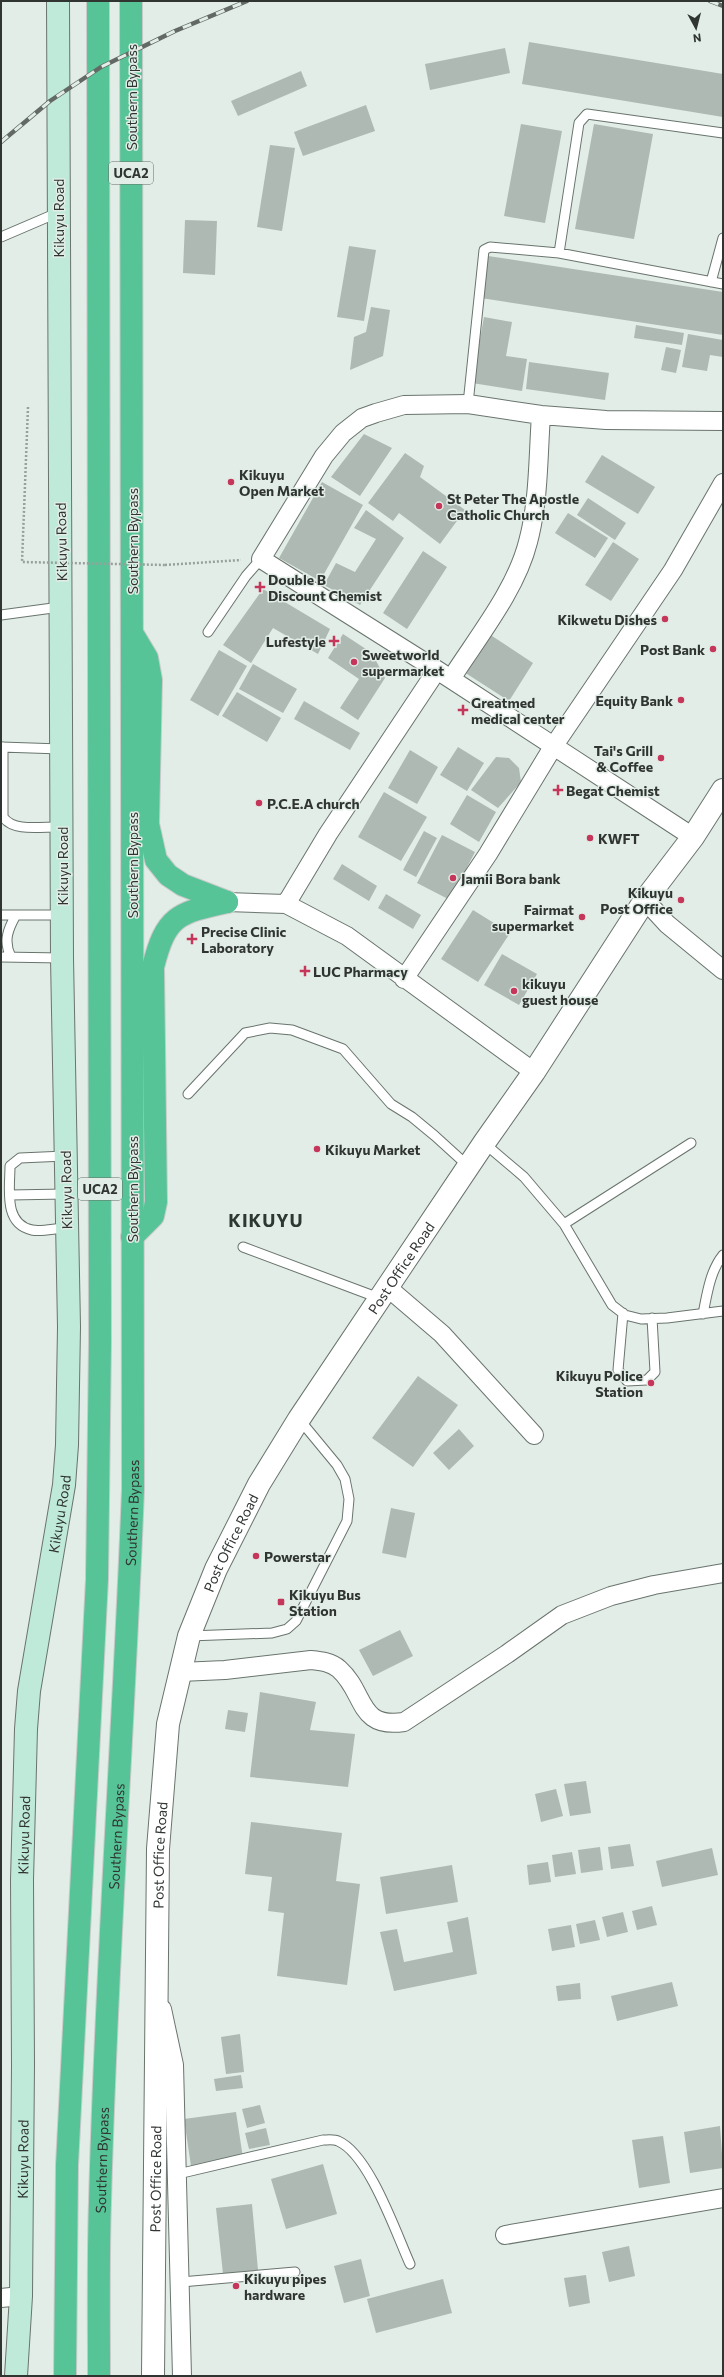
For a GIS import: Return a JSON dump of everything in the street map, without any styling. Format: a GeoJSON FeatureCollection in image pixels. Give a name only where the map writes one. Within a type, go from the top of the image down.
{"type":"FeatureCollection","features":[{"type":"Feature","properties":{"kind":"highway","name":"UCA2"},"geometry":{"type":"LineString","coordinates":[[65,2376],[67,2165],[97,1579],[100,1358],[98,1]]}},
{"type":"Feature","properties":{"kind":"highway","name":"Southern Bypass"},"geometry":{"type":"LineString","coordinates":[[99,2376],[100,2203],[118,1762],[128,1628],[133,1489],[131,1]]}},
{"type":"Feature","properties":{"kind":"highway"},"geometry":{"type":"LineString","coordinates":[[132,632],[147,658],[151,680],[148,824],[156,860],[168,875],[183,885],[227,902]]}},
{"type":"Feature","properties":{"kind":"highway"},"geometry":{"type":"LineString","coordinates":[[132,1237],[153,1216],[156,1202],[153,968],[160,939],[166,928],[186,914],[227,902]]}},
{"type":"Feature","properties":{"kind":"main road","name":"Kikuyu Road"},"geometry":{"type":"LineString","coordinates":[[16,2376],[11,2297],[24,1758],[29,1691],[64,1485],[68,1388],[62,958],[62,606],[58,213],[58,1]]}},
{"type":"Feature","properties":{"kind":"street"},"geometry":{"type":"LineString","coordinates":[[693,837],[262,559],[324,456],[343,433],[362,418],[404,405],[468,404],[541,415],[606,420],[723,421]]}},
{"type":"Feature","properties":{"kind":"street"},"geometry":{"type":"LineString","coordinates":[[286,904],[328,834],[513,579],[528,543],[535,506],[541,415]]}},
{"type":"Feature","properties":{"kind":"street"},"geometry":{"type":"LineString","coordinates":[[404,979],[488,854],[553,747],[673,570],[723,483]]}},
{"type":"Feature","properties":{"kind":"street","name":"Post Office Road"},"geometry":{"type":"LineString","coordinates":[[152,2376],[158,1849],[168,1724],[189,1636],[216,1569],[259,1484],[299,1419],[484,1143],[534,1072],[645,900],[693,837],[723,790]]}},
{"type":"Feature","properties":{"kind":"street"},"geometry":{"type":"LineString","coordinates":[[645,900],[667,924],[723,970]]}},
{"type":"Feature","properties":{"kind":"street"},"geometry":{"type":"LineString","coordinates":[[227,902],[286,904],[347,936],[404,979],[534,1072]]}},
{"type":"Feature","properties":{"kind":"street"},"geometry":{"type":"LineString","coordinates":[[383,1293],[442,1334],[534,1435]]}},
{"type":"Feature","properties":{"kind":"street"},"geometry":{"type":"LineString","coordinates":[[180,1672],[225,1670],[310,1660],[324,1662],[340,1670],[369,1716],[378,1722],[392,1724],[404,1722],[507,1654],[562,1615],[611,1596],[654,1585],[723,1573]]}},
{"type":"Feature","properties":{"kind":"street"},"geometry":{"type":"LineString","coordinates":[[156,1979],[174,2065],[181,2282],[182,2376]]}},
{"type":"Feature","properties":{"kind":"street"},"geometry":{"type":"LineString","coordinates":[[505,2235],[723,2198]]}},
{"type":"Feature","properties":{"kind":"lane"},"geometry":{"type":"LineString","coordinates":[[559,253],[579,123],[587,114],[723,133]]}},
{"type":"Feature","properties":{"kind":"lane"},"geometry":{"type":"LineString","coordinates":[[1,237],[58,213]]}},
{"type":"Feature","properties":{"kind":"lane"},"geometry":{"type":"LineString","coordinates":[[711,282],[723,238]]}},
{"type":"Feature","properties":{"kind":"lane"},"geometry":{"type":"LineString","coordinates":[[468,404],[484,250],[490,247],[500,246],[559,253],[723,284]]}},
{"type":"Feature","properties":{"kind":"lane"},"geometry":{"type":"LineString","coordinates":[[208,632],[246,576],[262,559]]}},
{"type":"Feature","properties":{"kind":"lane"},"geometry":{"type":"LineString","coordinates":[[1,615],[62,606]]}},
{"type":"Feature","properties":{"kind":"lane"},"geometry":{"type":"LineString","coordinates":[[61,749],[2,747],[3,817],[7,824],[15,826],[62,826]]}},
{"type":"Feature","properties":{"kind":"lane"},"geometry":{"type":"LineString","coordinates":[[1,915],[62,915]]}},
{"type":"Feature","properties":{"kind":"lane"},"geometry":{"type":"LineString","coordinates":[[11,957],[6,941],[9,927],[16,915]]}},
{"type":"Feature","properties":{"kind":"lane"},"geometry":{"type":"LineString","coordinates":[[1,957],[62,958]]}},
{"type":"Feature","properties":{"kind":"lane"},"geometry":{"type":"LineString","coordinates":[[188,1094],[245,1033],[270,1028],[292,1030],[343,1049],[391,1104],[412,1117],[469,1167]]}},
{"type":"Feature","properties":{"kind":"lane"},"geometry":{"type":"LineString","coordinates":[[484,1143],[524,1177],[564,1224],[612,1305],[623,1313],[641,1319],[723,1311]]}},
{"type":"Feature","properties":{"kind":"lane"},"geometry":{"type":"LineString","coordinates":[[564,1224],[691,1143]]}},
{"type":"Feature","properties":{"kind":"lane"},"geometry":{"type":"LineString","coordinates":[[65,1156],[20,1158],[14,1161],[10,1166],[10,1210],[15,1221],[32,1230],[66,1228]]}},
{"type":"Feature","properties":{"kind":"lane"},"geometry":{"type":"LineString","coordinates":[[10,1195],[65,1194]]}},
{"type":"Feature","properties":{"kind":"lane"},"geometry":{"type":"LineString","coordinates":[[243,1247],[383,1293]]}},
{"type":"Feature","properties":{"kind":"lane"},"geometry":{"type":"LineString","coordinates":[[703,1314],[709,1284],[719,1260],[723,1255]]}},
{"type":"Feature","properties":{"kind":"lane"},"geometry":{"type":"LineString","coordinates":[[623,1313],[618,1370],[627,1381],[647,1380],[655,1372],[652,1318]]}},
{"type":"Feature","properties":{"kind":"lane"},"geometry":{"type":"LineString","coordinates":[[189,1636],[272,1633],[286,1629],[296,1621],[347,1521],[349,1499],[345,1479],[337,1465],[299,1419]]}},
{"type":"Feature","properties":{"kind":"lane"},"geometry":{"type":"LineString","coordinates":[[178,2174],[323,2140],[338,2140],[356,2156],[374,2184],[410,2264]]}},
{"type":"Feature","properties":{"kind":"lane"},"geometry":{"type":"LineString","coordinates":[[181,2282],[295,2272]]}},
{"type":"Feature","properties":{"kind":"path"},"geometry":{"type":"LineString","coordinates":[[28,407],[22,562],[166,565],[262,559]]}},
{"type":"Feature","properties":{"kind":"building"},"geometry":{"type":"Polygon","coordinates":[[[529,42],[723,74],[723,117],[522,84],[529,42]]]}},
{"type":"Feature","properties":{"kind":"building"},"geometry":{"type":"Polygon","coordinates":[[[505,48],[510,73],[430,90],[425,64],[505,48]]]}},
{"type":"Feature","properties":{"kind":"building"},"geometry":{"type":"Polygon","coordinates":[[[301,71],[307,86],[238,116],[231,101],[301,71]]]}},
{"type":"Feature","properties":{"kind":"building"},"geometry":{"type":"Polygon","coordinates":[[[366,105],[375,131],[303,156],[294,132],[366,105]]]}},
{"type":"Feature","properties":{"kind":"building"},"geometry":{"type":"Polygon","coordinates":[[[521,124],[562,131],[545,223],[504,216],[521,124]]]}},
{"type":"Feature","properties":{"kind":"building"},"geometry":{"type":"Polygon","coordinates":[[[594,124],[653,134],[634,239],[575,229],[594,124]]]}},
{"type":"Feature","properties":{"kind":"building"},"geometry":{"type":"Polygon","coordinates":[[[270,145],[295,148],[282,231],[257,227],[270,145]]]}},
{"type":"Feature","properties":{"kind":"building"},"geometry":{"type":"Polygon","coordinates":[[[185,220],[217,221],[215,275],[183,273],[185,220]]]}},
{"type":"Feature","properties":{"kind":"building"},"geometry":{"type":"Polygon","coordinates":[[[349,246],[376,250],[364,321],[337,317],[349,246]]]}},
{"type":"Feature","properties":{"kind":"building"},"geometry":{"type":"Polygon","coordinates":[[[488,256],[723,292],[723,335],[481,298],[488,256]]]}},
{"type":"Feature","properties":{"kind":"building"},"geometry":{"type":"Polygon","coordinates":[[[371,307],[390,310],[383,356],[350,370],[354,337],[366,332],[371,307]]]}},
{"type":"Feature","properties":{"kind":"building"},"geometry":{"type":"Polygon","coordinates":[[[484,317],[512,322],[506,356],[527,359],[522,391],[472,383],[484,317]]]}},
{"type":"Feature","properties":{"kind":"building"},"geometry":{"type":"Polygon","coordinates":[[[636,325],[684,333],[682,345],[634,338],[636,325]]]}},
{"type":"Feature","properties":{"kind":"building"},"geometry":{"type":"Polygon","coordinates":[[[688,334],[723,340],[723,357],[710,355],[707,371],[682,367],[688,334]]]}},
{"type":"Feature","properties":{"kind":"building"},"geometry":{"type":"Polygon","coordinates":[[[666,347],[681,350],[676,373],[661,370],[666,347]]]}},
{"type":"Feature","properties":{"kind":"building"},"geometry":{"type":"Polygon","coordinates":[[[529,362],[609,373],[605,400],[526,389],[529,362]]]}},
{"type":"Feature","properties":{"kind":"building"},"geometry":{"type":"Polygon","coordinates":[[[364,434],[392,448],[360,496],[331,477],[364,434]]]}},
{"type":"Feature","properties":{"kind":"building"},"geometry":{"type":"Polygon","coordinates":[[[405,453],[424,466],[420,477],[465,510],[440,544],[399,513],[393,521],[368,503],[405,453]]]}},
{"type":"Feature","properties":{"kind":"building"},"geometry":{"type":"Polygon","coordinates":[[[602,455],[655,487],[638,514],[585,482],[602,455]]]}},
{"type":"Feature","properties":{"kind":"building"},"geometry":{"type":"Polygon","coordinates":[[[322,482],[363,505],[320,581],[279,558],[322,482]]]}},
{"type":"Feature","properties":{"kind":"building"},"geometry":{"type":"Polygon","coordinates":[[[588,498],[626,523],[615,540],[577,515],[588,498]]]}},
{"type":"Feature","properties":{"kind":"building"},"geometry":{"type":"Polygon","coordinates":[[[366,510],[404,538],[360,605],[324,585],[336,563],[355,572],[376,539],[354,528],[366,510]]]}},
{"type":"Feature","properties":{"kind":"building"},"geometry":{"type":"Polygon","coordinates":[[[568,513],[608,538],[595,558],[555,533],[568,513]]]}},
{"type":"Feature","properties":{"kind":"building"},"geometry":{"type":"Polygon","coordinates":[[[613,542],[639,559],[611,601],[585,585],[613,542]]]}},
{"type":"Feature","properties":{"kind":"building"},"geometry":{"type":"Polygon","coordinates":[[[423,551],[447,567],[407,629],[383,613],[423,551]]]}},
{"type":"Feature","properties":{"kind":"building"},"geometry":{"type":"Polygon","coordinates":[[[263,589],[330,629],[318,654],[273,628],[251,663],[223,645],[263,589]]]}},
{"type":"Feature","properties":{"kind":"building"},"geometry":{"type":"Polygon","coordinates":[[[343,634],[372,653],[385,678],[358,720],[340,708],[359,679],[328,658],[343,634]]]}},
{"type":"Feature","properties":{"kind":"building"},"geometry":{"type":"Polygon","coordinates":[[[489,634],[533,663],[509,701],[464,672],[489,634]]]}},
{"type":"Feature","properties":{"kind":"building"},"geometry":{"type":"Polygon","coordinates":[[[219,650],[247,666],[218,716],[190,700],[219,650]]]}},
{"type":"Feature","properties":{"kind":"building"},"geometry":{"type":"Polygon","coordinates":[[[253,664],[297,689],[283,713],[239,689],[253,664]]]}},
{"type":"Feature","properties":{"kind":"building"},"geometry":{"type":"Polygon","coordinates":[[[237,692],[281,718],[267,742],[222,716],[237,692]]]}},
{"type":"Feature","properties":{"kind":"building"},"geometry":{"type":"Polygon","coordinates":[[[304,701],[360,733],[350,750],[294,719],[304,701]]]}},
{"type":"Feature","properties":{"kind":"building"},"geometry":{"type":"Polygon","coordinates":[[[458,747],[484,763],[467,791],[440,775],[458,747]]]}},
{"type":"Feature","properties":{"kind":"building"},"geometry":{"type":"Polygon","coordinates":[[[410,750],[438,767],[417,804],[388,788],[410,750]]]}},
{"type":"Feature","properties":{"kind":"building"},"geometry":{"type":"Polygon","coordinates":[[[496,757],[509,758],[519,768],[521,782],[498,808],[471,790],[496,757]]]}},
{"type":"Feature","properties":{"kind":"building"},"geometry":{"type":"Polygon","coordinates":[[[384,792],[427,817],[401,861],[358,837],[384,792]]]}},
{"type":"Feature","properties":{"kind":"building"},"geometry":{"type":"Polygon","coordinates":[[[467,795],[496,812],[479,842],[450,824],[467,795]]]}},
{"type":"Feature","properties":{"kind":"building"},"geometry":{"type":"Polygon","coordinates":[[[424,831],[437,838],[416,877],[403,870],[424,831]]]}},
{"type":"Feature","properties":{"kind":"building"},"geometry":{"type":"Polygon","coordinates":[[[442,835],[475,852],[450,900],[417,883],[442,835]]]}},
{"type":"Feature","properties":{"kind":"building"},"geometry":{"type":"Polygon","coordinates":[[[342,864],[377,886],[369,901],[333,879],[342,864]]]}},
{"type":"Feature","properties":{"kind":"building"},"geometry":{"type":"Polygon","coordinates":[[[386,894],[421,915],[413,929],[378,908],[386,894]]]}},
{"type":"Feature","properties":{"kind":"building"},"geometry":{"type":"Polygon","coordinates":[[[473,910],[510,933],[478,982],[441,959],[473,910]]]}},
{"type":"Feature","properties":{"kind":"building"},"geometry":{"type":"Polygon","coordinates":[[[502,954],[537,974],[519,1005],[484,985],[502,954]]]}},
{"type":"Feature","properties":{"kind":"building"},"geometry":{"type":"Polygon","coordinates":[[[418,1376],[458,1405],[413,1467],[372,1438],[418,1376]]]}},
{"type":"Feature","properties":{"kind":"building"},"geometry":{"type":"Polygon","coordinates":[[[459,1429],[474,1446],[449,1470],[433,1453],[459,1429]]]}},
{"type":"Feature","properties":{"kind":"building"},"geometry":{"type":"Polygon","coordinates":[[[391,1508],[415,1513],[406,1558],[382,1553],[391,1508]]]}},
{"type":"Feature","properties":{"kind":"building"},"geometry":{"type":"Polygon","coordinates":[[[400,1630],[413,1656],[373,1676],[359,1650],[400,1630]]]}},
{"type":"Feature","properties":{"kind":"building"},"geometry":{"type":"Polygon","coordinates":[[[260,1692],[316,1702],[310,1730],[355,1734],[348,1787],[250,1777],[260,1692]]]}},
{"type":"Feature","properties":{"kind":"building"},"geometry":{"type":"Polygon","coordinates":[[[228,1710],[248,1713],[245,1732],[225,1729],[228,1710]]]}},
{"type":"Feature","properties":{"kind":"building"},"geometry":{"type":"Polygon","coordinates":[[[586,1781],[591,1813],[570,1816],[564,1784],[586,1781]]]}},
{"type":"Feature","properties":{"kind":"building"},"geometry":{"type":"Polygon","coordinates":[[[556,1789],[563,1816],[541,1822],[535,1794],[556,1789]]]}},
{"type":"Feature","properties":{"kind":"building"},"geometry":{"type":"Polygon","coordinates":[[[251,1822],[342,1833],[336,1881],[360,1884],[347,1985],[277,1976],[284,1913],[268,1911],[272,1877],[245,1874],[251,1822]]]}},
{"type":"Feature","properties":{"kind":"building"},"geometry":{"type":"Polygon","coordinates":[[[630,1844],[634,1866],[611,1869],[608,1847],[630,1844]]]}},
{"type":"Feature","properties":{"kind":"building"},"geometry":{"type":"Polygon","coordinates":[[[600,1847],[603,1870],[581,1873],[578,1850],[600,1847]]]}},
{"type":"Feature","properties":{"kind":"building"},"geometry":{"type":"Polygon","coordinates":[[[712,1848],[718,1875],[662,1887],[656,1861],[712,1848]]]}},
{"type":"Feature","properties":{"kind":"building"},"geometry":{"type":"Polygon","coordinates":[[[572,1852],[576,1874],[555,1877],[552,1855],[572,1852]]]}},
{"type":"Feature","properties":{"kind":"building"},"geometry":{"type":"Polygon","coordinates":[[[548,1862],[551,1882],[529,1885],[527,1865],[548,1862]]]}},
{"type":"Feature","properties":{"kind":"building"},"geometry":{"type":"Polygon","coordinates":[[[452,1865],[458,1902],[386,1914],[380,1877],[452,1865]]]}},
{"type":"Feature","properties":{"kind":"building"},"geometry":{"type":"Polygon","coordinates":[[[652,1906],[657,1925],[637,1930],[632,1911],[652,1906]]]}},
{"type":"Feature","properties":{"kind":"building"},"geometry":{"type":"Polygon","coordinates":[[[623,1912],[628,1932],[607,1937],[602,1917],[623,1912]]]}},
{"type":"Feature","properties":{"kind":"building"},"geometry":{"type":"Polygon","coordinates":[[[468,1917],[477,1974],[394,1991],[380,1932],[397,1929],[404,1962],[453,1952],[447,1922],[468,1917]]]}},
{"type":"Feature","properties":{"kind":"building"},"geometry":{"type":"Polygon","coordinates":[[[595,1920],[600,1940],[580,1944],[576,1924],[595,1920]]]}},
{"type":"Feature","properties":{"kind":"building"},"geometry":{"type":"Polygon","coordinates":[[[571,1925],[575,1947],[552,1951],[548,1929],[571,1925]]]}},
{"type":"Feature","properties":{"kind":"building"},"geometry":{"type":"Polygon","coordinates":[[[672,1982],[678,2006],[617,2021],[611,1996],[672,1982]]]}},
{"type":"Feature","properties":{"kind":"building"},"geometry":{"type":"Polygon","coordinates":[[[580,1983],[581,1999],[558,2001],[556,1986],[580,1983]]]}},
{"type":"Feature","properties":{"kind":"building"},"geometry":{"type":"Polygon","coordinates":[[[240,2034],[244,2072],[226,2074],[221,2037],[240,2034]]]}},
{"type":"Feature","properties":{"kind":"building"},"geometry":{"type":"Polygon","coordinates":[[[241,2075],[243,2088],[216,2091],[214,2079],[241,2075]]]}},
{"type":"Feature","properties":{"kind":"building"},"geometry":{"type":"Polygon","coordinates":[[[260,2105],[265,2123],[247,2128],[242,2109],[260,2105]]]}},
{"type":"Feature","properties":{"kind":"building"},"geometry":{"type":"Polygon","coordinates":[[[236,2112],[243,2158],[191,2166],[184,2119],[236,2112]]]}},
{"type":"Feature","properties":{"kind":"building"},"geometry":{"type":"Polygon","coordinates":[[[720,2126],[723,2168],[690,2173],[684,2132],[720,2126]]]}},
{"type":"Feature","properties":{"kind":"building"},"geometry":{"type":"Polygon","coordinates":[[[266,2128],[270,2145],[249,2149],[245,2133],[266,2128]]]}},
{"type":"Feature","properties":{"kind":"building"},"geometry":{"type":"Polygon","coordinates":[[[663,2136],[670,2183],[639,2188],[632,2140],[663,2136]]]}},
{"type":"Feature","properties":{"kind":"building"},"geometry":{"type":"Polygon","coordinates":[[[323,2164],[337,2214],[286,2229],[271,2179],[323,2164]]]}},
{"type":"Feature","properties":{"kind":"building"},"geometry":{"type":"Polygon","coordinates":[[[252,2204],[258,2270],[223,2274],[216,2208],[252,2204]]]}},
{"type":"Feature","properties":{"kind":"building"},"geometry":{"type":"Polygon","coordinates":[[[629,2246],[635,2276],[609,2282],[602,2252],[629,2246]]]}},
{"type":"Feature","properties":{"kind":"building"},"geometry":{"type":"Polygon","coordinates":[[[361,2259],[370,2296],[344,2303],[334,2266],[361,2259]]]}},
{"type":"Feature","properties":{"kind":"building"},"geometry":{"type":"Polygon","coordinates":[[[586,2275],[590,2303],[569,2307],[564,2278],[586,2275]]]}},
{"type":"Feature","properties":{"kind":"building"},"geometry":{"type":"Polygon","coordinates":[[[443,2279],[452,2313],[376,2333],[367,2299],[443,2279]]]}},
{"type":"Feature","properties":{"kind":"railway"},"geometry":{"type":"LineString","coordinates":[[1,142],[50,101],[101,67],[175,31],[247,1]]}},
{"type":"Feature","properties":{"kind":"railway"},"geometry":{"type":"LineString","coordinates":[[710,1],[723,6]]}},
{"type":"Feature","properties":{"kind":"place","name":"Kikuyu Open Market"},"geometry":{"type":"Point","coordinates":[231,482]}},
{"type":"Feature","properties":{"kind":"place","name":"St Peter The Apostle Catholic Church"},"geometry":{"type":"Point","coordinates":[439,506]}},
{"type":"Feature","properties":{"kind":"place","name":"Double B Discount Chemist"},"geometry":{"type":"Point","coordinates":[260,587]}},
{"type":"Feature","properties":{"kind":"place","name":"Kikwetu Dishes"},"geometry":{"type":"Point","coordinates":[665,619]}},
{"type":"Feature","properties":{"kind":"place","name":"Lufestyle"},"geometry":{"type":"Point","coordinates":[334,641]}},
{"type":"Feature","properties":{"kind":"place","name":"Post Bank"},"geometry":{"type":"Point","coordinates":[713,649]}},
{"type":"Feature","properties":{"kind":"place","name":"Sweetworld supermarket"},"geometry":{"type":"Point","coordinates":[354,662]}},
{"type":"Feature","properties":{"kind":"place","name":"Equity Bank"},"geometry":{"type":"Point","coordinates":[681,700]}},
{"type":"Feature","properties":{"kind":"place","name":"Greatmed medical center"},"geometry":{"type":"Point","coordinates":[463,710]}},
{"type":"Feature","properties":{"kind":"place","name":"Tai's Grill & Coffee"},"geometry":{"type":"Point","coordinates":[661,758]}},
{"type":"Feature","properties":{"kind":"place","name":"Begat Chemist"},"geometry":{"type":"Point","coordinates":[558,790]}},
{"type":"Feature","properties":{"kind":"place","name":"P.C.E.A church"},"geometry":{"type":"Point","coordinates":[259,803]}},
{"type":"Feature","properties":{"kind":"place","name":"KWFT"},"geometry":{"type":"Point","coordinates":[590,838]}},
{"type":"Feature","properties":{"kind":"place","name":"Jamii Bora bank"},"geometry":{"type":"Point","coordinates":[453,878]}},
{"type":"Feature","properties":{"kind":"place","name":"Kikuyu Post Office"},"geometry":{"type":"Point","coordinates":[681,900]}},
{"type":"Feature","properties":{"kind":"place","name":"Fairmat supermarket"},"geometry":{"type":"Point","coordinates":[582,917]}},
{"type":"Feature","properties":{"kind":"place","name":"Precise Clinic Laboratory"},"geometry":{"type":"Point","coordinates":[192,939]}},
{"type":"Feature","properties":{"kind":"place","name":"LUC Pharmacy"},"geometry":{"type":"Point","coordinates":[305,971]}},
{"type":"Feature","properties":{"kind":"place","name":"kikuyu guest house"},"geometry":{"type":"Point","coordinates":[514,991]}},
{"type":"Feature","properties":{"kind":"place","name":"Kikuyu Market"},"geometry":{"type":"Point","coordinates":[317,1149]}},
{"type":"Feature","properties":{"kind":"place","name":"Kikuyu Police Station"},"geometry":{"type":"Point","coordinates":[651,1383]}},
{"type":"Feature","properties":{"kind":"place","name":"Powerstar"},"geometry":{"type":"Point","coordinates":[256,1556]}},
{"type":"Feature","properties":{"kind":"place","name":"Kikuyu Bus Station"},"geometry":{"type":"Point","coordinates":[281,1602]}},
{"type":"Feature","properties":{"kind":"place","name":"Kikuyu pipes hardware"},"geometry":{"type":"Point","coordinates":[236,2286]}},
{"type":"Feature","properties":{"kind":"district","name":"KIKUYU"},"geometry":{"type":"Point","coordinates":[266,1220]}}]}
